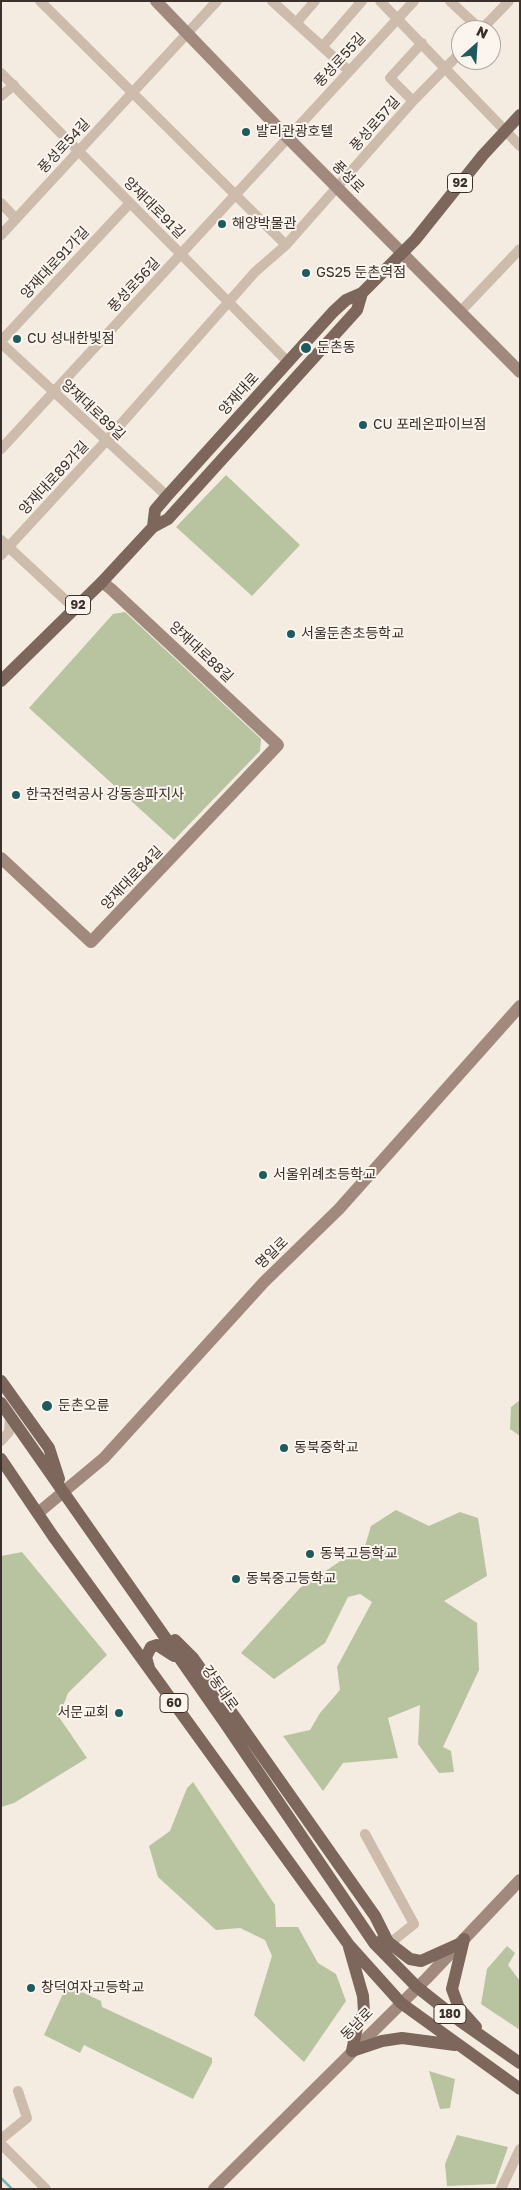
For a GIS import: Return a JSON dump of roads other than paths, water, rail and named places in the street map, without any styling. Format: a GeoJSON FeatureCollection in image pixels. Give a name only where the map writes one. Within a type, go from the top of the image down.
{"type":"FeatureCollection","features":[{"type":"Feature","properties":{"kind":"main road","name":"풍성로"},"geometry":{"type":"LineString","coordinates":[[156,1],[287,137],[520,372]]}},
{"type":"Feature","properties":{"kind":"main road","name":"양재대로"},"geometry":{"type":"LineString","coordinates":[[153,527],[155,510],[287,361],[346,300],[362,293],[415,240],[520,115]]}},
{"type":"Feature","properties":{"kind":"main road","name":"양재대로"},"geometry":{"type":"LineString","coordinates":[[1,682],[102,582],[153,527],[168,519],[356,310],[362,293]]}},
{"type":"Feature","properties":{"kind":"main road","name":"양재대로88길"},"geometry":{"type":"LineString","coordinates":[[102,582],[112,588],[278,745]]}},
{"type":"Feature","properties":{"kind":"main road","name":"양재대로84길"},"geometry":{"type":"LineString","coordinates":[[1,858],[91,942],[278,745]]}},
{"type":"Feature","properties":{"kind":"main road","name":"명일로"},"geometry":{"type":"LineString","coordinates":[[38,1513],[104,1458],[264,1282],[340,1209],[520,1006]]}},
{"type":"Feature","properties":{"kind":"main road"},"geometry":{"type":"LineString","coordinates":[[1,1381],[49,1448],[63,1493]]}},
{"type":"Feature","properties":{"kind":"main road","name":"강동대로"},"geometry":{"type":"LineString","coordinates":[[1,1403],[151,1617],[374,1943],[417,1988]]}},
{"type":"Feature","properties":{"kind":"main road","name":"60"},"geometry":{"type":"LineString","coordinates":[[1,1459],[150,1670],[349,1945],[401,2003]]}},
{"type":"Feature","properties":{"kind":"main road"},"geometry":{"type":"LineString","coordinates":[[151,1617],[193,1658],[375,1916],[389,1944]]}},
{"type":"Feature","properties":{"kind":"main road"},"geometry":{"type":"LineString","coordinates":[[150,1670],[146,1657],[151,1646],[157,1645],[182,1662]]}},
{"type":"Feature","properties":{"kind":"main road","name":"동남로"},"geometry":{"type":"LineString","coordinates":[[214,2189],[417,1988],[520,1880]]}},
{"type":"Feature","properties":{"kind":"main road"},"geometry":{"type":"LineString","coordinates":[[350,1907],[389,1944],[410,1959],[421,1961],[462,1941]]}},
{"type":"Feature","properties":{"kind":"main road"},"geometry":{"type":"LineString","coordinates":[[462,1941],[452,1989],[459,2008],[485,2039]]}},
{"type":"Feature","properties":{"kind":"main road"},"geometry":{"type":"LineString","coordinates":[[349,1945],[364,1996],[364,2012],[357,2027],[352,2051]]}},
{"type":"Feature","properties":{"kind":"main road","name":"180"},"geometry":{"type":"LineString","coordinates":[[417,1988],[520,2063]]}},
{"type":"Feature","properties":{"kind":"main road","name":"180"},"geometry":{"type":"LineString","coordinates":[[401,2003],[520,2089]]}},
{"type":"Feature","properties":{"kind":"main road"},"geometry":{"type":"LineString","coordinates":[[352,2051],[382,2040],[402,2038],[457,2045]]}},
{"type":"Feature","properties":{"kind":"street"},"geometry":{"type":"LineString","coordinates":[[40,1],[286,245]]}},
{"type":"Feature","properties":{"kind":"street","name":"풍성로54길"},"geometry":{"type":"LineString","coordinates":[[1,235],[217,1]]}},
{"type":"Feature","properties":{"kind":"street"},"geometry":{"type":"LineString","coordinates":[[272,1],[349,70]]}},
{"type":"Feature","properties":{"kind":"street"},"geometry":{"type":"LineString","coordinates":[[296,23],[315,1]]}},
{"type":"Feature","properties":{"kind":"street"},"geometry":{"type":"LineString","coordinates":[[322,46],[362,1]]}},
{"type":"Feature","properties":{"kind":"street"},"geometry":{"type":"LineString","coordinates":[[380,1],[520,146]]}},
{"type":"Feature","properties":{"kind":"street","name":"풍성로55길"},"geometry":{"type":"LineString","coordinates":[[287,137],[414,1]]}},
{"type":"Feature","properties":{"kind":"street"},"geometry":{"type":"LineString","coordinates":[[450,1],[470,20]]}},
{"type":"Feature","properties":{"kind":"street"},"geometry":{"type":"LineString","coordinates":[[491,20],[509,1]]}},
{"type":"Feature","properties":{"kind":"street","name":"풍성로57길"},"geometry":{"type":"LineString","coordinates":[[413,101],[390,78],[422,43]]}},
{"type":"Feature","properties":{"kind":"street","name":"풍성로57길"},"geometry":{"type":"LineString","coordinates":[[228,302],[255,272],[286,245],[413,101],[451,63]]}},
{"type":"Feature","properties":{"kind":"street","name":"양재대로91길"},"geometry":{"type":"LineString","coordinates":[[1,73],[287,361]]}},
{"type":"Feature","properties":{"kind":"street"},"geometry":{"type":"LineString","coordinates":[[1,96],[14,85]]}},
{"type":"Feature","properties":{"kind":"street","name":"풍성로56길"},"geometry":{"type":"LineString","coordinates":[[1,449],[287,137]]}},
{"type":"Feature","properties":{"kind":"street"},"geometry":{"type":"LineString","coordinates":[[1,203],[16,219]]}},
{"type":"Feature","properties":{"kind":"street","name":"양재대로91가길"},"geometry":{"type":"LineString","coordinates":[[1,342],[130,203]]}},
{"type":"Feature","properties":{"kind":"street"},"geometry":{"type":"LineString","coordinates":[[460,312],[520,250]]}},
{"type":"Feature","properties":{"kind":"street","name":"양재대로89가길"},"geometry":{"type":"LineString","coordinates":[[1,555],[5,544],[106,441],[228,302]]}},
{"type":"Feature","properties":{"kind":"street","name":"양재대로89길"},"geometry":{"type":"LineString","coordinates":[[1,342],[167,496]]}},
{"type":"Feature","properties":{"kind":"street"},"geometry":{"type":"LineString","coordinates":[[5,544],[74,608]]}},
{"type":"Feature","properties":{"kind":"street"},"geometry":{"type":"LineString","coordinates":[[1,1441],[9,1432],[10,1416]]}},
{"type":"Feature","properties":{"kind":"street"},"geometry":{"type":"LineString","coordinates":[[365,1834],[414,1924],[389,1944]]}},
{"type":"Feature","properties":{"kind":"street"},"geometry":{"type":"LineString","coordinates":[[1,2139],[27,2118],[18,2091]]}},
{"type":"Feature","properties":{"kind":"street"},"geometry":{"type":"LineString","coordinates":[[1,2144],[46,2189]]}},
{"type":"Feature","properties":{"kind":"street"},"geometry":{"type":"LineString","coordinates":[[501,2189],[520,2149]]}},
{"type":"Feature","properties":{"kind":"waterway"},"geometry":{"type":"LineString","coordinates":[[1,2178],[12,2189]]}},
{"type":"Feature","properties":{"kind":"place","name":"발리관광호텔"},"geometry":{"type":"Point","coordinates":[246,132]}},
{"type":"Feature","properties":{"kind":"place","name":"해양박물관"},"geometry":{"type":"Point","coordinates":[222,224]}},
{"type":"Feature","properties":{"kind":"place","name":"GS25 둔촌역점"},"geometry":{"type":"Point","coordinates":[306,273]}},
{"type":"Feature","properties":{"kind":"place","name":"CU 성내한빛점"},"geometry":{"type":"Point","coordinates":[17,339]}},
{"type":"Feature","properties":{"kind":"place","name":"둔촌동"},"geometry":{"type":"Point","coordinates":[306,348]}},
{"type":"Feature","properties":{"kind":"place","name":"CU 포레온파이브점"},"geometry":{"type":"Point","coordinates":[363,425]}},
{"type":"Feature","properties":{"kind":"place","name":"서울둔촌초등학교"},"geometry":{"type":"Point","coordinates":[291,634]}},
{"type":"Feature","properties":{"kind":"place","name":"한국전력공사 강동송파지사"},"geometry":{"type":"Point","coordinates":[16,795]}},
{"type":"Feature","properties":{"kind":"place","name":"서울위례초등학교"},"geometry":{"type":"Point","coordinates":[263,1175]}},
{"type":"Feature","properties":{"kind":"place","name":"둔촌오륜"},"geometry":{"type":"Point","coordinates":[47,1406]}},
{"type":"Feature","properties":{"kind":"place","name":"동북중학교"},"geometry":{"type":"Point","coordinates":[284,1448]}},
{"type":"Feature","properties":{"kind":"place","name":"동북고등학교"},"geometry":{"type":"Point","coordinates":[310,1554]}},
{"type":"Feature","properties":{"kind":"place","name":"동북중고등학교"},"geometry":{"type":"Point","coordinates":[236,1579]}},
{"type":"Feature","properties":{"kind":"place","name":"서문교회"},"geometry":{"type":"Point","coordinates":[119,1713]}},
{"type":"Feature","properties":{"kind":"place","name":"창덕여자고등학교"},"geometry":{"type":"Point","coordinates":[31,1988]}}]}
